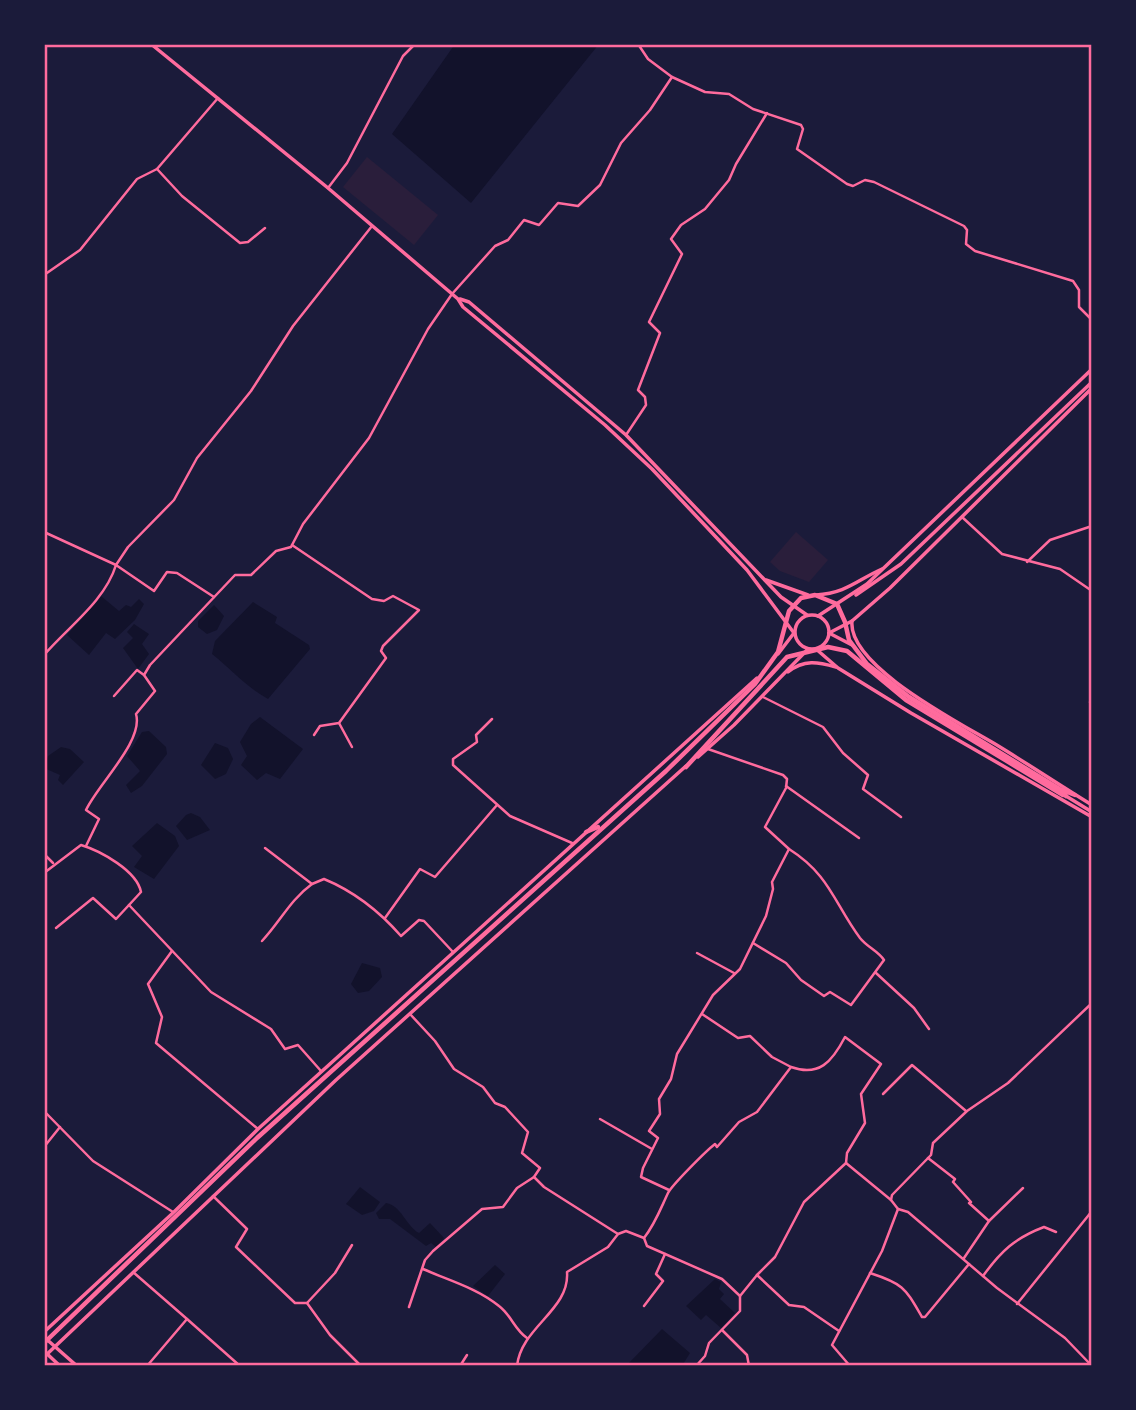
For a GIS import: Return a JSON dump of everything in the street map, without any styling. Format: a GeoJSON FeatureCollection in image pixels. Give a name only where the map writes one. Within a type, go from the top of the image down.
{"type":"FeatureCollection","features":[{"type":"Feature","properties":{"kind":"highway"},"geometry":{"type":"LineString","coordinates":[[44,1343],[257,1138],[603,824],[666,771],[755,684],[778,652],[786,617],[794,604],[808,596],[828,598],[842,613],[849,640],[858,655],[909,697],[1066,796]]}},
{"type":"Feature","properties":{"kind":"highway"},"geometry":{"type":"LineString","coordinates":[[686,766],[787,657],[828,647],[847,652],[906,700],[1061,790],[1076,795]]}},
{"type":"Feature","properties":{"kind":"highway"},"geometry":{"type":"LineString","coordinates":[[1061,790],[1066,796]]}},
{"type":"Feature","properties":{"kind":"highway"},"geometry":{"type":"LineString","coordinates":[[586,832],[603,824]]}},
{"type":"Feature","properties":{"kind":"main road"},"geometry":{"type":"LineString","coordinates":[[151,44],[328,188],[458,299],[463,307],[605,425],[652,469],[747,570],[799,643],[808,649],[816,649],[825,643],[829,633],[826,622],[818,616],[807,615],[781,597],[626,435],[469,302],[458,299]]}},
{"type":"Feature","properties":{"kind":"main road"},"geometry":{"type":"LineString","coordinates":[[818,616],[847,600],[886,568],[1092,369]]}},
{"type":"Feature","properties":{"kind":"main road"},"geometry":{"type":"LineString","coordinates":[[828,598],[836,602],[860,594],[892,571],[1092,382]]}},
{"type":"Feature","properties":{"kind":"main road"},"geometry":{"type":"LineString","coordinates":[[829,633],[852,621],[1092,388]]}},
{"type":"Feature","properties":{"kind":"main road"},"geometry":{"type":"LineString","coordinates":[[764,579],[798,593],[830,594],[854,586],[886,568]]}},
{"type":"Feature","properties":{"kind":"main road"},"geometry":{"type":"LineString","coordinates":[[77,1366],[54,1347],[44,1334],[258,1129],[748,687],[794,634],[796,624],[807,615]]}},
{"type":"Feature","properties":{"kind":"main road"},"geometry":{"type":"LineString","coordinates":[[852,621],[853,635],[866,653],[916,697],[1092,805]]}},
{"type":"Feature","properties":{"kind":"main road"},"geometry":{"type":"LineString","coordinates":[[829,633],[866,653]]}},
{"type":"Feature","properties":{"kind":"main road"},"geometry":{"type":"LineString","coordinates":[[60,1366],[45,1354],[410,1014],[708,749],[763,697],[808,649]]}},
{"type":"Feature","properties":{"kind":"main road"},"geometry":{"type":"LineString","coordinates":[[816,649],[838,668],[1092,815]]}},
{"type":"Feature","properties":{"kind":"main road"},"geometry":{"type":"LineString","coordinates":[[782,677],[803,663],[821,663],[838,668]]}},
{"type":"Feature","properties":{"kind":"main road"},"geometry":{"type":"LineString","coordinates":[[1066,796],[1092,815]]}},
{"type":"Feature","properties":{"kind":"street"},"geometry":{"type":"LineString","coordinates":[[328,188],[347,163],[403,56],[415,44]]}},
{"type":"Feature","properties":{"kind":"street"},"geometry":{"type":"LineString","coordinates":[[638,44],[648,59],[672,77],[705,92],[729,94],[746,106],[801,125],[803,129],[797,149],[847,184],[853,186],[865,180],[874,182],[964,226],[967,230],[966,244],[975,251],[1073,281],[1079,289],[1079,307],[1092,320]]}},
{"type":"Feature","properties":{"kind":"street"},"geometry":{"type":"LineString","coordinates":[[144,675],[160,652],[235,575],[251,575],[276,551],[292,545],[303,524],[369,438],[428,330],[452,294],[495,246],[508,240],[524,220],[539,225],[554,206],[563,203],[578,206],[600,185],[621,143],[650,110],[672,77]]}},
{"type":"Feature","properties":{"kind":"street"},"geometry":{"type":"LineString","coordinates":[[44,275],[80,250],[137,180],[158,169],[218,98]]}},
{"type":"Feature","properties":{"kind":"street"},"geometry":{"type":"LineString","coordinates":[[626,435],[646,405],[645,397],[638,390],[660,333],[649,322],[682,254],[671,239],[681,225],[705,209],[729,180],[767,113]]}},
{"type":"Feature","properties":{"kind":"street"},"geometry":{"type":"LineString","coordinates":[[158,169],[181,196],[240,243],[248,242],[265,228]]}},
{"type":"Feature","properties":{"kind":"street"},"geometry":{"type":"LineString","coordinates":[[44,655],[110,584],[116,565],[128,547],[174,500],[197,458],[251,391],[293,326],[372,226]]}},
{"type":"Feature","properties":{"kind":"street"},"geometry":{"type":"LineString","coordinates":[[962,517],[1002,554],[1060,569],[1092,591]]}},
{"type":"Feature","properties":{"kind":"street"},"geometry":{"type":"LineString","coordinates":[[1027,562],[1050,540],[1092,526]]}},
{"type":"Feature","properties":{"kind":"street"},"geometry":{"type":"LineString","coordinates":[[44,532],[116,565],[154,591],[167,572],[177,573],[214,597]]}},
{"type":"Feature","properties":{"kind":"street"},"geometry":{"type":"LineString","coordinates":[[292,545],[372,599],[384,601],[393,596],[419,610],[383,646],[381,651],[386,658],[339,723],[320,726],[314,735]]}},
{"type":"Feature","properties":{"kind":"street"},"geometry":{"type":"LineString","coordinates":[[86,846],[99,819],[86,810],[92,797],[118,767],[137,728],[136,714],[155,691],[137,670],[114,696]]}},
{"type":"Feature","properties":{"kind":"street"},"geometry":{"type":"LineString","coordinates":[[763,697],[823,727],[843,753],[868,775],[863,789],[901,817]]}},
{"type":"Feature","properties":{"kind":"street"},"geometry":{"type":"LineString","coordinates":[[492,719],[476,735],[477,742],[452,762],[497,805],[519,820],[572,843]]}},
{"type":"Feature","properties":{"kind":"street"},"geometry":{"type":"LineString","coordinates":[[339,723],[352,747]]}},
{"type":"Feature","properties":{"kind":"street"},"geometry":{"type":"LineString","coordinates":[[708,749],[783,775],[786,786],[859,838]]}},
{"type":"Feature","properties":{"kind":"street"},"geometry":{"type":"LineString","coordinates":[[753,943],[786,963],[801,980],[824,996],[830,992],[851,1005],[884,961],[860,938],[835,900],[827,882],[765,827],[786,786]]}},
{"type":"Feature","properties":{"kind":"street"},"geometry":{"type":"LineString","coordinates":[[385,918],[420,869],[435,877],[497,805]]}},
{"type":"Feature","properties":{"kind":"street"},"geometry":{"type":"LineString","coordinates":[[44,873],[81,845],[120,866],[139,883],[141,892],[116,919],[93,898],[56,928]]}},
{"type":"Feature","properties":{"kind":"street"},"geometry":{"type":"LineString","coordinates":[[265,848],[312,884]]}},
{"type":"Feature","properties":{"kind":"street"},"geometry":{"type":"LineString","coordinates":[[669,1190],[641,1177],[658,1138],[649,1131],[660,1114],[659,1099],[671,1079],[677,1054],[713,995],[735,974],[753,943],[770,906],[772,882],[789,849]]}},
{"type":"Feature","properties":{"kind":"street"},"geometry":{"type":"LineString","coordinates":[[44,854],[54,863]]}},
{"type":"Feature","properties":{"kind":"street"},"geometry":{"type":"LineString","coordinates":[[262,941],[278,925],[295,896],[324,878],[343,886],[385,918],[401,936],[419,920],[424,921],[453,952]]}},
{"type":"Feature","properties":{"kind":"street"},"geometry":{"type":"LineString","coordinates":[[130,905],[211,992],[271,1029],[285,1049],[298,1045],[321,1072]]}},
{"type":"Feature","properties":{"kind":"street"},"geometry":{"type":"LineString","coordinates":[[172,951],[148,984],[162,1017],[156,1043],[258,1129]]}},
{"type":"Feature","properties":{"kind":"street"},"geometry":{"type":"LineString","coordinates":[[697,953],[735,974]]}},
{"type":"Feature","properties":{"kind":"street"},"geometry":{"type":"LineString","coordinates":[[876,974],[914,1008],[929,1029]]}},
{"type":"Feature","properties":{"kind":"street"},"geometry":{"type":"LineString","coordinates":[[891,1200],[892,1195],[928,1158],[933,1143],[967,1111],[1009,1083],[1092,1003]]}},
{"type":"Feature","properties":{"kind":"street"},"geometry":{"type":"LineString","coordinates":[[409,1307],[423,1269],[433,1251],[479,1211],[503,1207],[517,1188],[534,1177],[540,1168],[522,1153],[528,1132],[522,1124],[505,1107],[495,1103],[483,1087],[454,1069],[435,1041],[410,1014]]}},
{"type":"Feature","properties":{"kind":"street"},"geometry":{"type":"LineString","coordinates":[[696,1366],[705,1356],[709,1343],[740,1311],[740,1296],[775,1257],[799,1209],[846,1163],[847,1153],[865,1123],[861,1094],[881,1064],[845,1037],[820,1068],[806,1072],[772,1057],[750,1036],[738,1038],[702,1014]]}},
{"type":"Feature","properties":{"kind":"street"},"geometry":{"type":"LineString","coordinates":[[883,1094],[912,1065],[967,1111]]}},
{"type":"Feature","properties":{"kind":"street"},"geometry":{"type":"LineString","coordinates":[[644,1238],[659,1216],[669,1190],[701,1155],[715,1144],[717,1147],[739,1122],[757,1112],[791,1067]]}},
{"type":"Feature","properties":{"kind":"street"},"geometry":{"type":"LineString","coordinates":[[44,1111],[93,1161],[174,1212]]}},
{"type":"Feature","properties":{"kind":"street"},"geometry":{"type":"LineString","coordinates":[[600,1119],[652,1149]]}},
{"type":"Feature","properties":{"kind":"street"},"geometry":{"type":"LineString","coordinates":[[44,1147],[60,1127]]}},
{"type":"Feature","properties":{"kind":"street"},"geometry":{"type":"LineString","coordinates":[[928,1158],[955,1179],[953,1182],[971,1202],[969,1203],[989,1221]]}},
{"type":"Feature","properties":{"kind":"street"},"geometry":{"type":"LineString","coordinates":[[846,1163],[891,1200],[898,1209],[908,1212],[1017,1304],[1065,1338],[1092,1366]]}},
{"type":"Feature","properties":{"kind":"street"},"geometry":{"type":"LineString","coordinates":[[534,1177],[561,1198],[618,1234]]}},
{"type":"Feature","properties":{"kind":"street"},"geometry":{"type":"LineString","coordinates":[[964,1258],[989,1221],[1023,1188]]}},
{"type":"Feature","properties":{"kind":"street"},"geometry":{"type":"LineString","coordinates":[[213,1196],[245,1226],[245,1233],[236,1247],[295,1303],[307,1303],[335,1273],[352,1245]]}},
{"type":"Feature","properties":{"kind":"street"},"geometry":{"type":"LineString","coordinates":[[850,1366],[832,1345],[870,1273],[898,1209]]}},
{"type":"Feature","properties":{"kind":"street"},"geometry":{"type":"LineString","coordinates":[[1017,1304],[1092,1211]]}},
{"type":"Feature","properties":{"kind":"street"},"geometry":{"type":"LineString","coordinates":[[984,1276],[1005,1246],[1017,1238],[1044,1227],[1056,1232]]}},
{"type":"Feature","properties":{"kind":"street"},"geometry":{"type":"LineString","coordinates":[[517,1366],[528,1339],[558,1304],[568,1285],[567,1272],[608,1247],[618,1234],[626,1231],[644,1238],[647,1246],[722,1279],[740,1296]]}},
{"type":"Feature","properties":{"kind":"street"},"geometry":{"type":"LineString","coordinates":[[644,1306],[663,1281],[656,1274],[665,1254]]}},
{"type":"Feature","properties":{"kind":"street"},"geometry":{"type":"LineString","coordinates":[[870,1273],[896,1283],[916,1302],[922,1317],[925,1317],[969,1263]]}},
{"type":"Feature","properties":{"kind":"street"},"geometry":{"type":"LineString","coordinates":[[423,1269],[490,1299],[506,1312],[514,1329],[528,1339]]}},
{"type":"Feature","properties":{"kind":"street"},"geometry":{"type":"LineString","coordinates":[[133,1272],[240,1366]]}},
{"type":"Feature","properties":{"kind":"street"},"geometry":{"type":"LineString","coordinates":[[757,1275],[789,1306],[804,1307],[839,1331]]}},
{"type":"Feature","properties":{"kind":"street"},"geometry":{"type":"LineString","coordinates":[[307,1303],[330,1335],[361,1366]]}},
{"type":"Feature","properties":{"kind":"street"},"geometry":{"type":"LineString","coordinates":[[146,1366],[187,1319]]}},
{"type":"Feature","properties":{"kind":"street"},"geometry":{"type":"LineString","coordinates":[[722,1330],[747,1355],[749,1366]]}},
{"type":"Feature","properties":{"kind":"street"},"geometry":{"type":"LineString","coordinates":[[460,1366],[467,1355]]}},
{"type":"Feature","properties":{"kind":"shaded area"},"geometry":{"type":"Polygon","coordinates":[[[455,44],[599,44],[471,203],[392,134],[455,44]]]}},
{"type":"Feature","properties":{"kind":"shaded area"},"geometry":{"type":"Polygon","coordinates":[[[367,157],[438,215],[414,245],[343,187],[367,157]]]}},
{"type":"Feature","properties":{"kind":"shaded area"},"geometry":{"type":"Polygon","coordinates":[[[796,532],[828,560],[809,582],[780,571],[770,562],[796,532]]]}},
{"type":"Feature","properties":{"kind":"shaded area"},"geometry":{"type":"Polygon","coordinates":[[[101,596],[119,611],[126,605],[131,607],[139,599],[144,604],[135,620],[115,639],[106,633],[89,655],[67,635],[101,596]]]}},
{"type":"Feature","properties":{"kind":"shaded area"},"geometry":{"type":"Polygon","coordinates":[[[253,602],[277,617],[275,623],[309,645],[310,649],[268,699],[212,654],[215,641],[253,602]]]}},
{"type":"Feature","properties":{"kind":"shaded area"},"geometry":{"type":"Polygon","coordinates":[[[214,605],[224,616],[217,630],[207,634],[198,627],[198,621],[214,605]]]}},
{"type":"Feature","properties":{"kind":"shaded area"},"geometry":{"type":"Polygon","coordinates":[[[134,624],[149,634],[142,644],[149,654],[138,669],[123,648],[133,638],[127,632],[134,624]]]}},
{"type":"Feature","properties":{"kind":"shaded area"},"geometry":{"type":"Polygon","coordinates":[[[260,717],[303,749],[280,779],[266,773],[257,780],[241,765],[247,756],[240,742],[251,724],[260,717]]]}},
{"type":"Feature","properties":{"kind":"shaded area"},"geometry":{"type":"Polygon","coordinates":[[[149,731],[166,747],[167,754],[142,786],[131,793],[126,785],[140,771],[127,756],[142,732],[149,731]]]}},
{"type":"Feature","properties":{"kind":"shaded area"},"geometry":{"type":"Polygon","coordinates":[[[215,743],[228,748],[233,759],[226,774],[215,779],[201,765],[215,743]]]}},
{"type":"Feature","properties":{"kind":"shaded area"},"geometry":{"type":"Polygon","coordinates":[[[61,747],[70,749],[84,762],[63,785],[58,780],[60,775],[44,768],[48,756],[61,747]]]}},
{"type":"Feature","properties":{"kind":"shaded area"},"geometry":{"type":"Polygon","coordinates":[[[191,813],[200,817],[210,830],[187,840],[176,826],[191,813]]]}},
{"type":"Feature","properties":{"kind":"shaded area"},"geometry":{"type":"Polygon","coordinates":[[[157,823],[175,836],[179,846],[154,879],[134,867],[142,856],[132,846],[157,823]]]}},
{"type":"Feature","properties":{"kind":"shaded area"},"geometry":{"type":"Polygon","coordinates":[[[362,963],[380,968],[382,977],[369,991],[358,993],[351,984],[362,963]]]}},
{"type":"Feature","properties":{"kind":"shaded area"},"geometry":{"type":"Polygon","coordinates":[[[360,1187],[380,1202],[374,1211],[362,1215],[346,1204],[360,1187]]]}},
{"type":"Feature","properties":{"kind":"shaded area"},"geometry":{"type":"Polygon","coordinates":[[[386,1203],[396,1208],[419,1233],[430,1223],[444,1238],[436,1247],[431,1243],[426,1246],[390,1219],[379,1219],[376,1213],[386,1203]]]}},
{"type":"Feature","properties":{"kind":"shaded area"},"geometry":{"type":"Polygon","coordinates":[[[495,1265],[505,1274],[488,1296],[473,1286],[495,1265]]]}},
{"type":"Feature","properties":{"kind":"shaded area"},"geometry":{"type":"Polygon","coordinates":[[[715,1279],[721,1282],[719,1289],[724,1294],[720,1299],[735,1313],[721,1328],[706,1315],[701,1320],[686,1306],[715,1279]]]}},
{"type":"Feature","properties":{"kind":"shaded area"},"geometry":{"type":"Polygon","coordinates":[[[662,1329],[690,1353],[682,1366],[626,1366],[662,1329]]]}}]}
